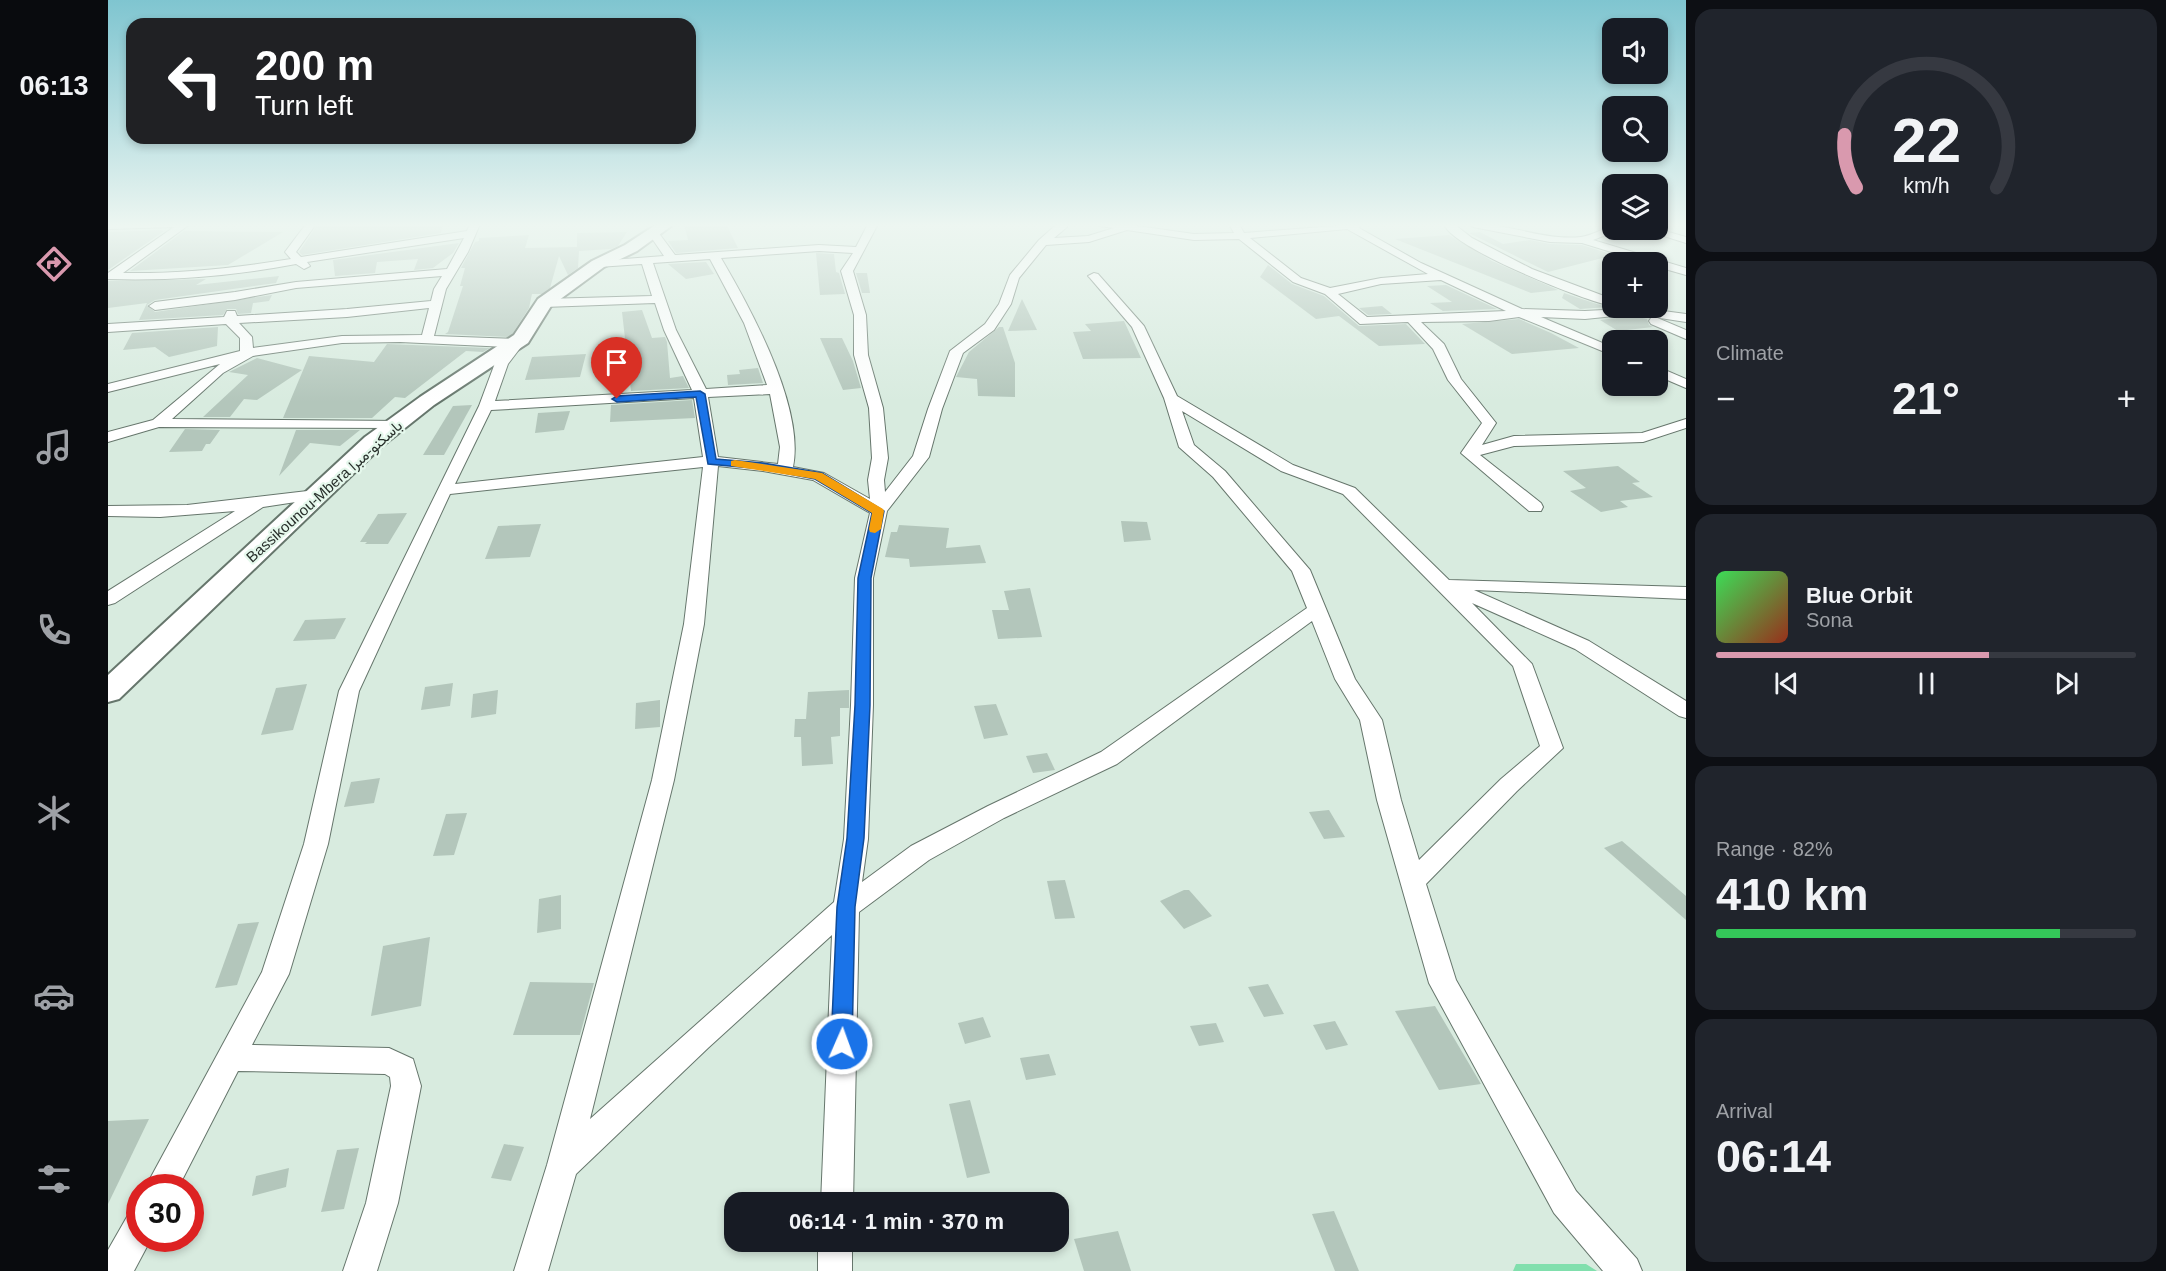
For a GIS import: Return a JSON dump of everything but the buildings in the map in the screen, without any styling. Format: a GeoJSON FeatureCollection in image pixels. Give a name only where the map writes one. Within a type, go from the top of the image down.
{"type":"FeatureCollection","features":[{"type":"Feature","properties":{"kind":"street"},"geometry":{"type":"LineString","coordinates":[[108,340],[135,328],[155,306],[171,283]]}},
{"type":"Feature","properties":{"kind":"street"},"geometry":{"type":"LineString","coordinates":[[155,306],[316,283]]}},
{"type":"Feature","properties":{"kind":"street"},"geometry":{"type":"LineString","coordinates":[[427,339],[435,304],[444,283]]}},
{"type":"Feature","properties":{"kind":"street","name":"Bassikounou-Mbera باسكنو-مبرا"},"geometry":{"type":"LineString","coordinates":[[108,692],[316,495],[395,424],[518,341],[544,303],[571,283]]}},
{"type":"Feature","properties":{"kind":"street"},"geometry":{"type":"LineString","coordinates":[[531,1271],[563,1165],[663,780],[694,624],[711,461],[700,394],[690,367],[670,330],[654,283]]}},
{"type":"Feature","properties":{"kind":"street"},"geometry":{"type":"LineString","coordinates":[[729,283],[776,388],[788,449],[785,470]]}},
{"type":"Feature","properties":{"kind":"street"},"geometry":{"type":"LineString","coordinates":[[837,1192],[846,907],[856,838],[862,705],[864,578],[879,511],[876,480],[880,458],[876,408],[861,355],[860,315],[851,283]]}},
{"type":"Feature","properties":{"kind":"street"},"geometry":{"type":"LineString","coordinates":[[879,511],[921,457],[935,409],[957,351],[990,327],[1005,304],[1012,283]]}},
{"type":"Feature","properties":{"kind":"street"},"geometry":{"type":"LineString","coordinates":[[1101,283],[1132,317],[1172,398],[1187,447],[1219,474],[1302,570],[1345,679],[1371,720],[1389,800],[1443,983],[1565,1202],[1625,1271]]}},
{"type":"Feature","properties":{"kind":"street"},"geometry":{"type":"LineString","coordinates":[[1306,283],[1329,292],[1364,321],[1489,317],[1520,313],[1586,315],[1602,313]]}},
{"type":"Feature","properties":{"kind":"street"},"geometry":{"type":"LineString","coordinates":[[1329,292],[1370,283]]}},
{"type":"Feature","properties":{"kind":"street"},"geometry":{"type":"LineString","coordinates":[[1457,283],[1602,347]]}},
{"type":"Feature","properties":{"kind":"street"},"geometry":{"type":"LineString","coordinates":[[1560,283],[1602,299]]}},
{"type":"Feature","properties":{"kind":"street"},"geometry":{"type":"LineString","coordinates":[[229,320],[235,296]]}},
{"type":"Feature","properties":{"kind":"street"},"geometry":{"type":"LineString","coordinates":[[544,303],[659,299]]}},
{"type":"Feature","properties":{"kind":"street"},"geometry":{"type":"LineString","coordinates":[[108,328],[336,314],[435,304]]}},
{"type":"Feature","properties":{"kind":"street"},"geometry":{"type":"LineString","coordinates":[[1668,315],[1686,318]]}},
{"type":"Feature","properties":{"kind":"street"},"geometry":{"type":"LineString","coordinates":[[1412,318],[1439,347],[1455,380],[1489,423],[1469,453]]}},
{"type":"Feature","properties":{"kind":"street"},"geometry":{"type":"LineString","coordinates":[[1649,318],[1686,335]]}},
{"type":"Feature","properties":{"kind":"street"},"geometry":{"type":"LineString","coordinates":[[229,320],[246,337],[247,355]]}},
{"type":"Feature","properties":{"kind":"street"},"geometry":{"type":"LineString","coordinates":[[108,388],[286,345],[427,339],[518,341]]}},
{"type":"Feature","properties":{"kind":"street"},"geometry":{"type":"LineString","coordinates":[[168,1174],[275,974],[316,844],[349,691],[486,406],[502,363],[518,341]]}},
{"type":"Feature","properties":{"kind":"street"},"geometry":{"type":"LineString","coordinates":[[158,423],[218,370],[247,355]]}},
{"type":"Feature","properties":{"kind":"street"},"geometry":{"type":"LineString","coordinates":[[1668,376],[1686,384]]}},
{"type":"Feature","properties":{"kind":"street"},"geometry":{"type":"LineString","coordinates":[[486,406],[776,388]]}},
{"type":"Feature","properties":{"kind":"street"},"geometry":{"type":"LineString","coordinates":[[1172,398],[1287,468],[1349,491],[1522,664],[1552,748],[1509,785],[1413,882]]}},
{"type":"Feature","properties":{"kind":"street"},"geometry":{"type":"LineString","coordinates":[[108,437],[158,423],[395,424]]}},
{"type":"Feature","properties":{"kind":"street"},"geometry":{"type":"LineString","coordinates":[[1469,453],[1514,441],[1644,437],[1686,423]]}},
{"type":"Feature","properties":{"kind":"street"},"geometry":{"type":"LineString","coordinates":[[1469,453],[1535,507]]}},
{"type":"Feature","properties":{"kind":"street"},"geometry":{"type":"LineString","coordinates":[[444,490],[711,461],[818,476],[879,511]]}},
{"type":"Feature","properties":{"kind":"street"},"geometry":{"type":"LineString","coordinates":[[108,511],[147,513],[258,503],[316,495]]}},
{"type":"Feature","properties":{"kind":"street"},"geometry":{"type":"LineString","coordinates":[[108,599],[258,503]]}},
{"type":"Feature","properties":{"kind":"street"},"geometry":{"type":"LineString","coordinates":[[1442,584],[1686,593]]}},
{"type":"Feature","properties":{"kind":"street"},"geometry":{"type":"LineString","coordinates":[[1442,584],[1582,645],[1686,711]]}},
{"type":"Feature","properties":{"kind":"street"},"geometry":{"type":"LineString","coordinates":[[563,1165],[846,907],[920,853],[996,812],[1109,758],[1317,609]]}},
{"type":"Feature","properties":{"kind":"street"},"geometry":{"type":"LineString","coordinates":[[231,1058],[389,1060],[403,1069],[406,1086],[382,1203],[360,1271]]}},
{"type":"Feature","properties":{"kind":"street"},"geometry":{"type":"LineString","coordinates":[[116,1271],[126,1252]]}},
{"type":"Feature","properties":{"kind":"street"},"geometry":{"type":"LineString","coordinates":[[835,1271],[836,1252]]}},
{"type":"Feature","properties":{"kind":"shaded area"},"geometry":{"type":"Polygon","coordinates":[[[1516,1264],[1586,1264],[1597,1271],[1513,1271],[1516,1264]]]}},
{"type":"Feature","properties":{"kind":"slow traffic"},"geometry":{"type":"LineString","coordinates":[[735,463],[818,476],[879,511],[875,529]]}},
{"type":"Feature","properties":{"kind":"route"},"geometry":{"type":"LineString","coordinates":[[617,399],[700,394],[711,461],[763,466],[818,476],[879,511],[864,578],[862,705],[856,838],[846,907],[842,1044]]}}]}
